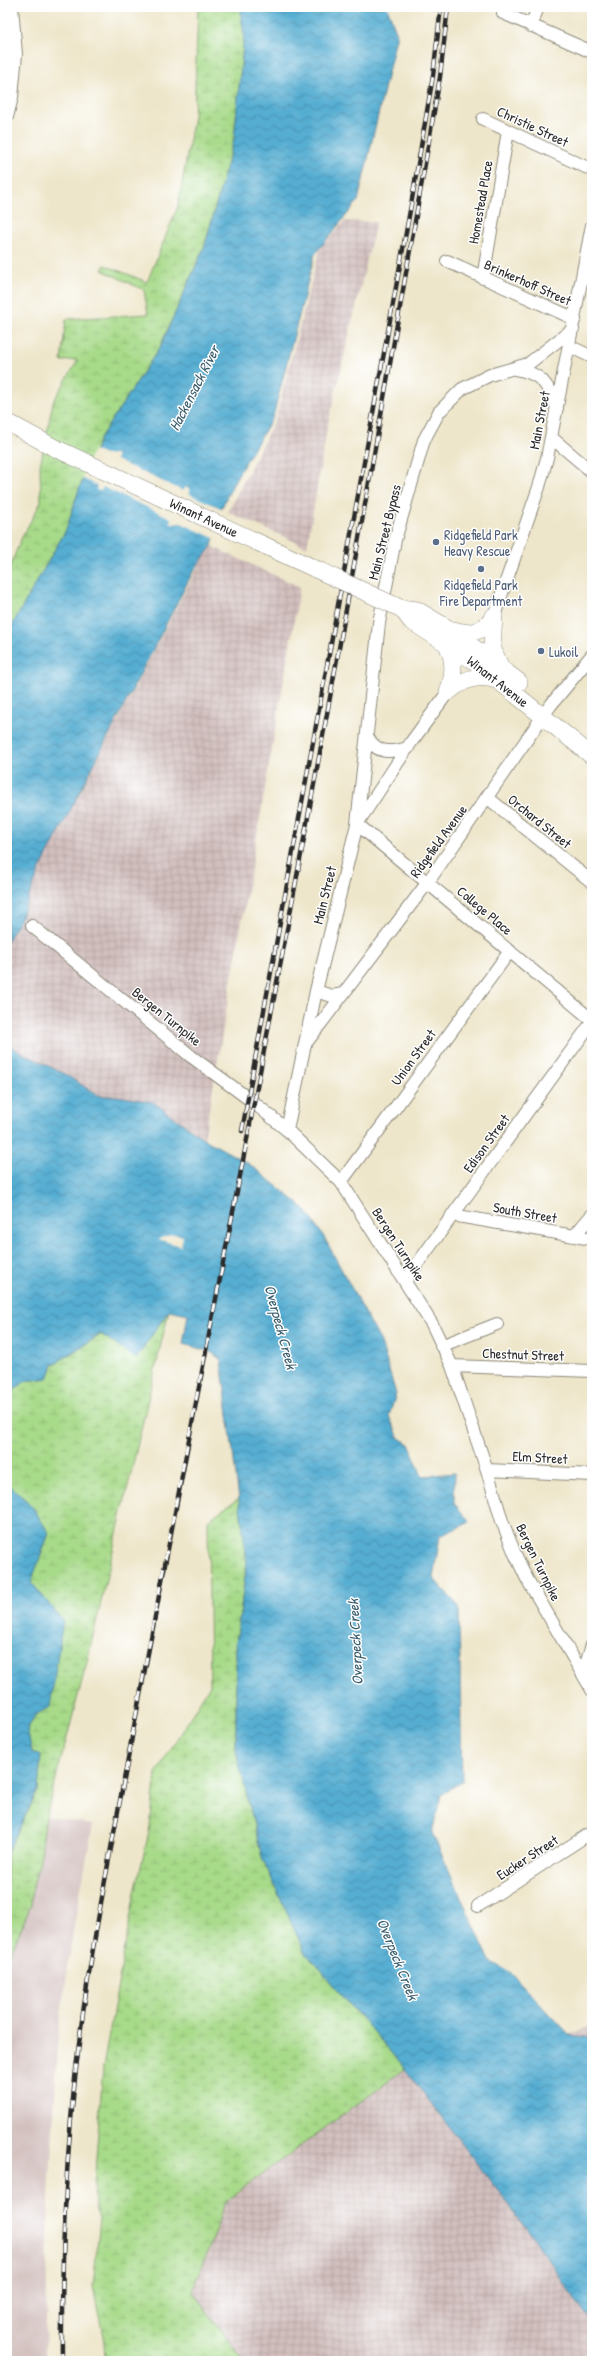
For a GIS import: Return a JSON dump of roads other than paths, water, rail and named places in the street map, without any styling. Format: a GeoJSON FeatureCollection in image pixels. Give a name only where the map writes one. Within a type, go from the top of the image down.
{"type":"FeatureCollection","features":[{"type":"Feature","properties":{"kind":"highway","name":"Winant Avenue"},"geometry":{"type":"LineString","coordinates":[[7,422],[53,448],[401,609],[411,621],[446,634],[501,674],[547,711],[592,742]]}},
{"type":"Feature","properties":{"kind":"highway"},"geometry":{"type":"LineString","coordinates":[[448,692],[453,674],[453,662],[446,634],[475,632],[485,627],[494,616]]}},
{"type":"Feature","properties":{"kind":"highway"},"geometry":{"type":"LineString","coordinates":[[448,692],[457,685],[472,678],[487,678],[501,674],[492,647],[494,616]]}},
{"type":"Feature","properties":{"kind":"highway","name":"Winant Avenue"},"geometry":{"type":"LineString","coordinates":[[547,711],[592,756]]}},
{"type":"Feature","properties":{"kind":"street"},"geometry":{"type":"LineString","coordinates":[[7,117],[13,90],[16,54],[12,7]]}},
{"type":"Feature","properties":{"kind":"street"},"geometry":{"type":"LineString","coordinates":[[531,26],[538,7]]}},
{"type":"Feature","properties":{"kind":"street"},"geometry":{"type":"LineString","coordinates":[[503,13],[592,52]]}},
{"type":"Feature","properties":{"kind":"street","name":"Christie Street"},"geometry":{"type":"LineString","coordinates":[[483,119],[592,170]]}},
{"type":"Feature","properties":{"kind":"street","name":"Homestead Place"},"geometry":{"type":"LineString","coordinates":[[483,278],[508,131]]}},
{"type":"Feature","properties":{"kind":"street","name":"Main Street"},"geometry":{"type":"LineString","coordinates":[[494,616],[539,487],[552,438],[592,225]]}},
{"type":"Feature","properties":{"kind":"street","name":"Brinkerhoff Street"},"geometry":{"type":"LineString","coordinates":[[447,262],[483,278],[574,324]]}},
{"type":"Feature","properties":{"kind":"street","name":"Main Street Bypass"},"geometry":{"type":"LineString","coordinates":[[357,824],[373,673],[386,583],[395,540],[424,440],[439,412],[462,389],[493,374],[515,369],[538,358],[574,324]]}},
{"type":"Feature","properties":{"kind":"street"},"geometry":{"type":"LineString","coordinates":[[570,346],[592,357]]}},
{"type":"Feature","properties":{"kind":"street"},"geometry":{"type":"LineString","coordinates":[[515,369],[528,371],[543,380],[552,393],[557,409]]}},
{"type":"Feature","properties":{"kind":"street"},"geometry":{"type":"LineString","coordinates":[[552,438],[592,472]]}},
{"type":"Feature","properties":{"kind":"street","name":"Ridgefield Avenue"},"geometry":{"type":"LineString","coordinates":[[306,1043],[428,882],[488,798],[547,711],[592,654]]}},
{"type":"Feature","properties":{"kind":"street","name":"Main Street"},"geometry":{"type":"LineString","coordinates":[[287,1130],[316,991],[357,824],[448,692]]}},
{"type":"Feature","properties":{"kind":"street"},"geometry":{"type":"LineString","coordinates":[[367,736],[372,745],[391,753],[408,748]]}},
{"type":"Feature","properties":{"kind":"street","name":"Orchard Street"},"geometry":{"type":"LineString","coordinates":[[488,798],[592,882]]}},
{"type":"Feature","properties":{"kind":"street","name":"College Place"},"geometry":{"type":"LineString","coordinates":[[357,824],[592,1021]]}},
{"type":"Feature","properties":{"kind":"street","name":"Bergen Turnpike"},"geometry":{"type":"LineString","coordinates":[[32,926],[192,1057],[287,1130],[341,1182],[432,1324],[441,1346],[452,1366],[487,1470],[502,1521],[515,1554],[592,1690]]}},
{"type":"Feature","properties":{"kind":"street","name":"Union Street"},"geometry":{"type":"LineString","coordinates":[[341,1182],[510,951]]}},
{"type":"Feature","properties":{"kind":"street"},"geometry":{"type":"LineString","coordinates":[[316,991],[332,996],[343,994]]}},
{"type":"Feature","properties":{"kind":"street","name":"Edison Street"},"geometry":{"type":"LineString","coordinates":[[405,1281],[592,1021]]}},
{"type":"Feature","properties":{"kind":"street","name":"South Street"},"geometry":{"type":"LineString","coordinates":[[452,1215],[592,1239]]}},
{"type":"Feature","properties":{"kind":"street"},"geometry":{"type":"LineString","coordinates":[[574,1236],[592,1215]]}},
{"type":"Feature","properties":{"kind":"street"},"geometry":{"type":"LineString","coordinates":[[441,1346],[497,1324]]}},
{"type":"Feature","properties":{"kind":"street","name":"Chestnut Street"},"geometry":{"type":"LineString","coordinates":[[452,1366],[592,1372]]}},
{"type":"Feature","properties":{"kind":"street","name":"Elm Street"},"geometry":{"type":"LineString","coordinates":[[487,1470],[592,1474]]}},
{"type":"Feature","properties":{"kind":"street"},"geometry":{"type":"LineString","coordinates":[[583,1674],[592,1645]]}},
{"type":"Feature","properties":{"kind":"street","name":"Eucker Street"},"geometry":{"type":"LineString","coordinates":[[478,1906],[592,1832]]}},
{"type":"Feature","properties":{"kind":"water","name":"Hackensack River"},"geometry":{"type":"Polygon","coordinates":[[[240,7],[387,7],[397,34],[358,201],[315,254],[273,417],[236,478],[221,509],[212,546],[194,570],[40,869],[20,919],[7,942],[7,634],[66,530],[79,489],[100,438],[160,347],[205,245],[234,139],[244,35],[240,7]]]}},
{"type":"Feature","properties":{"kind":"water","name":"Overpeck Creek"},"geometry":{"type":"Polygon","coordinates":[[[7,1045],[66,1075],[99,1096],[117,1096],[153,1102],[204,1139],[248,1163],[305,1209],[324,1237],[381,1342],[396,1394],[389,1416],[399,1438],[409,1444],[422,1476],[455,1473],[454,1503],[470,1522],[440,1536],[433,1578],[459,1607],[462,1782],[441,1795],[432,1833],[490,1961],[513,1975],[570,2035],[592,2038],[592,2323],[523,2224],[405,2069],[304,1951],[262,1857],[236,1751],[236,1644],[247,1562],[221,1360],[211,1352],[183,1344],[188,1314],[169,1310],[136,1359],[101,1334],[53,1365],[48,1378],[25,1381],[7,1397],[7,1045]]]}},
{"type":"Feature","properties":{"kind":"water"},"geometry":{"type":"Polygon","coordinates":[[[7,1483],[31,1505],[49,1533],[31,1582],[63,1621],[50,1707],[35,1715],[27,1730],[32,1752],[41,1755],[38,1790],[7,1853],[7,1483]]]}},
{"type":"Feature","properties":{"kind":"railway"},"geometry":{"type":"LineString","coordinates":[[242,1131],[411,205],[433,76],[441,7]]}},
{"type":"Feature","properties":{"kind":"railway"},"geometry":{"type":"LineString","coordinates":[[62,2361],[64,2230],[69,2143],[77,2056],[94,1944],[192,1420],[273,1005],[330,696],[440,77],[448,7]]}},
{"type":"Feature","properties":{"kind":"place","name":"Ridgefield Park Heavy Rescue"},"geometry":{"type":"Point","coordinates":[436,542]}},
{"type":"Feature","properties":{"kind":"place","name":"Ridgefield Park Fire Department"},"geometry":{"type":"Point","coordinates":[481,569]}},
{"type":"Feature","properties":{"kind":"place","name":"Lukoil"},"geometry":{"type":"Point","coordinates":[541,651]}}]}
